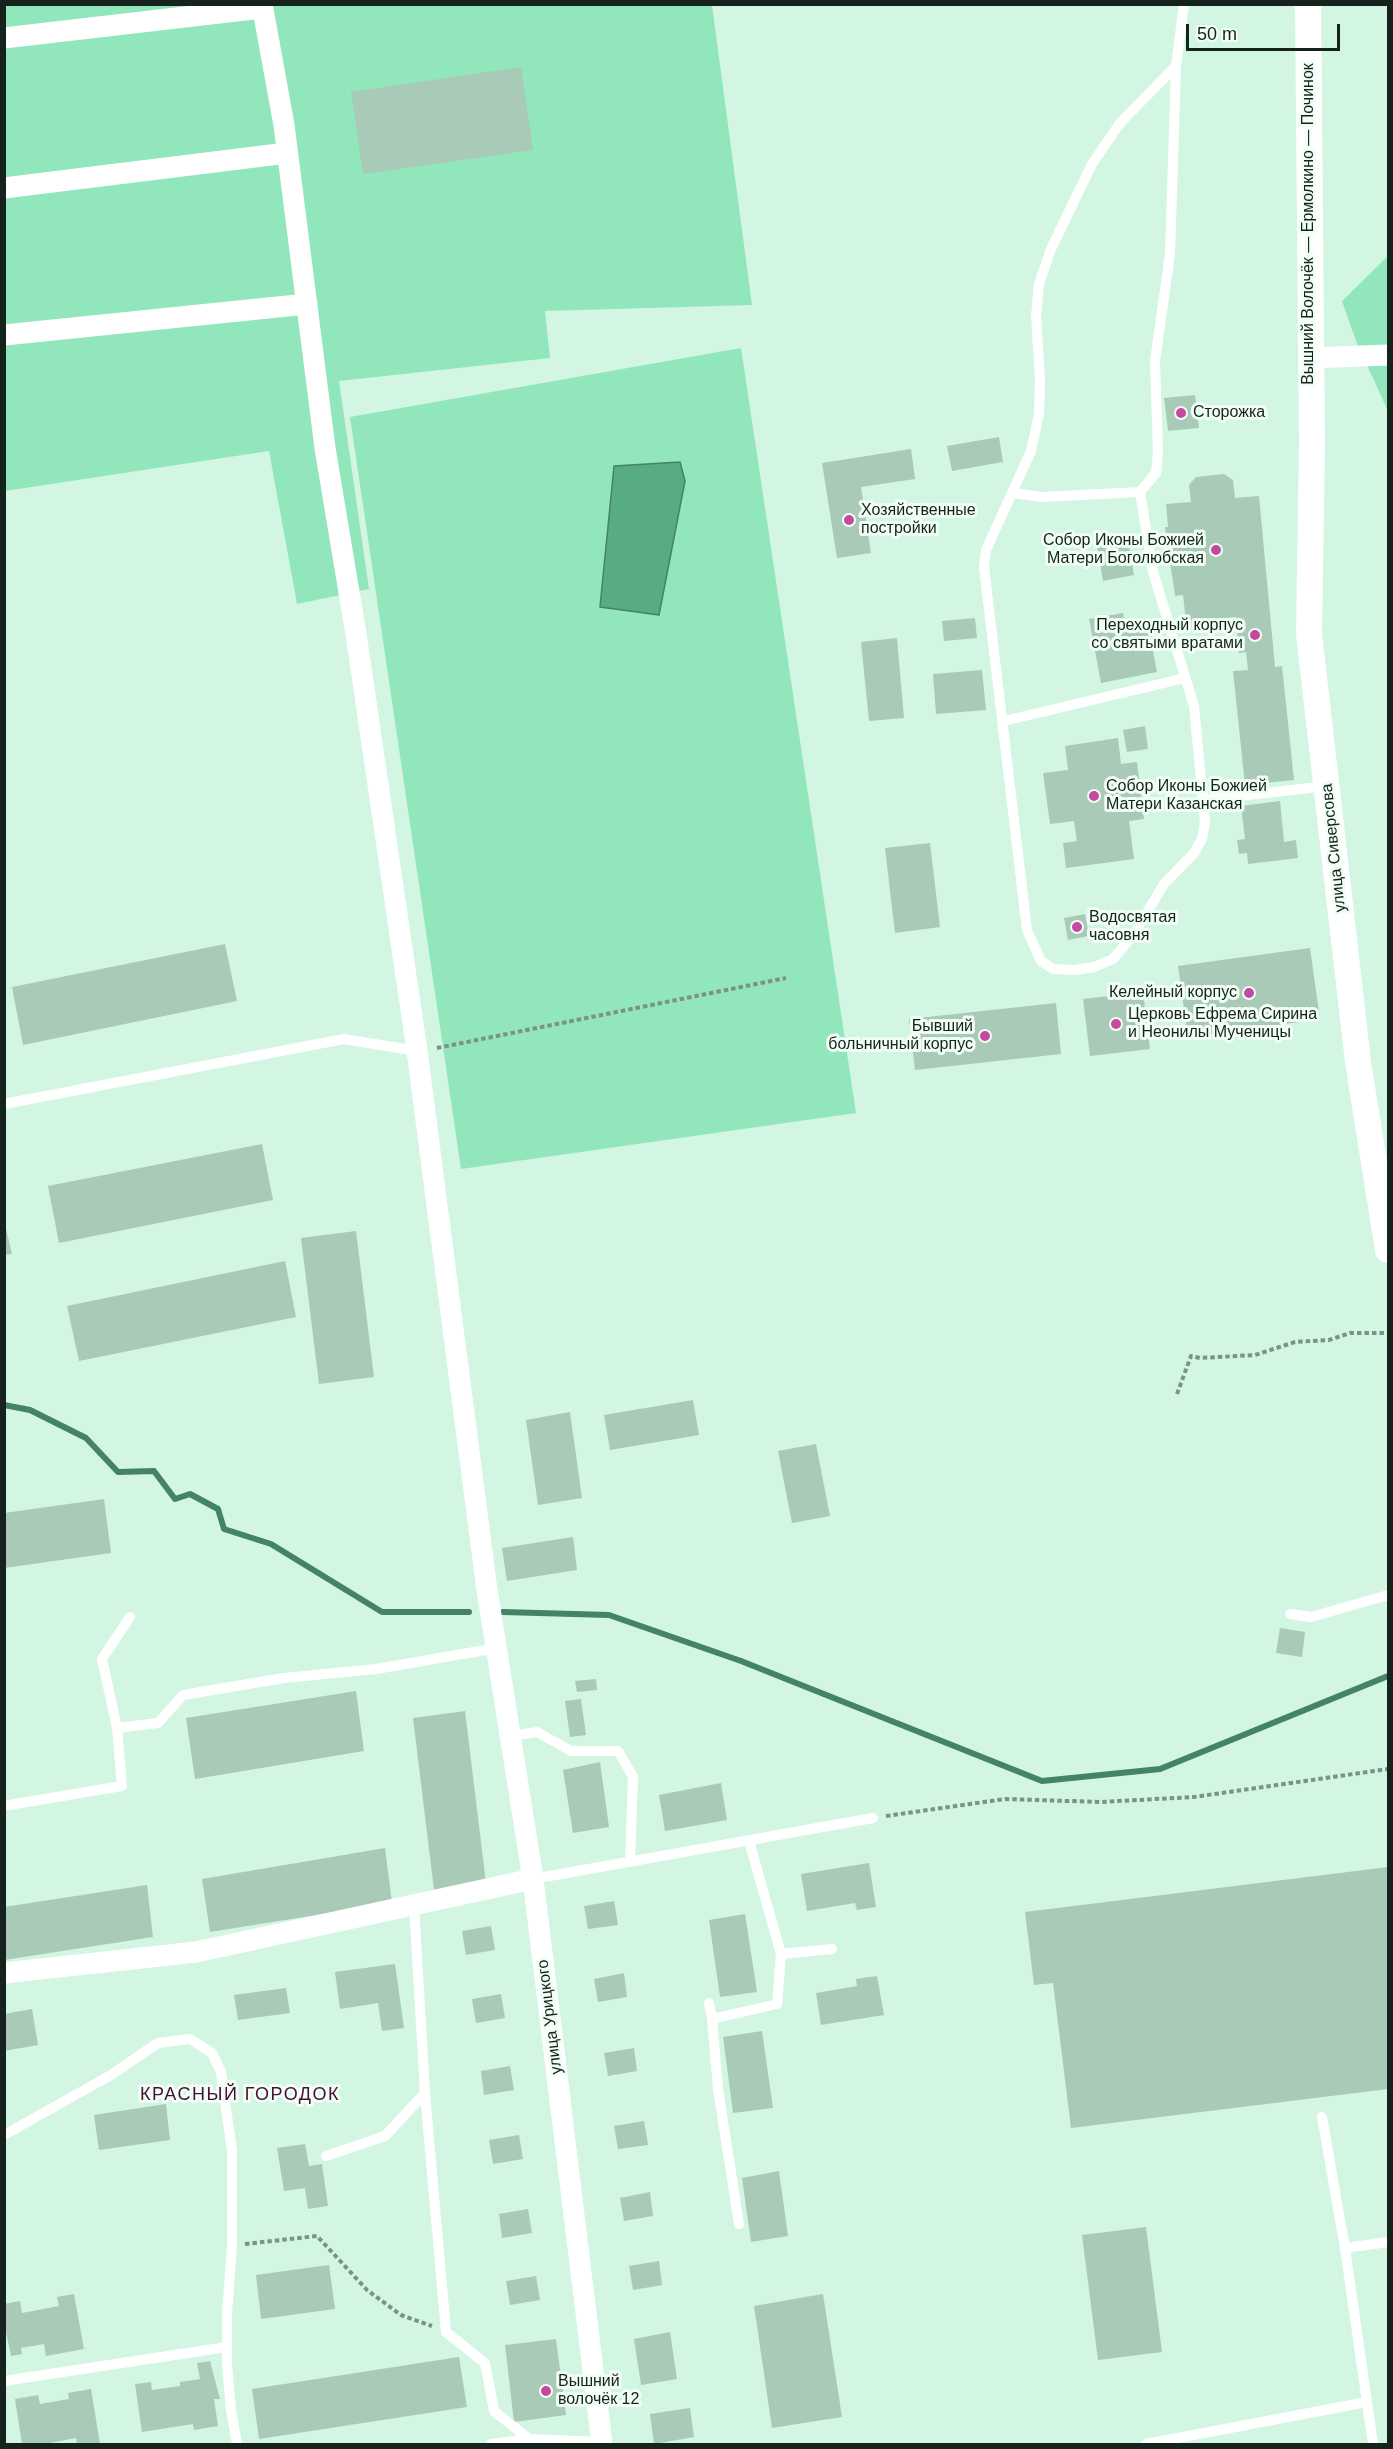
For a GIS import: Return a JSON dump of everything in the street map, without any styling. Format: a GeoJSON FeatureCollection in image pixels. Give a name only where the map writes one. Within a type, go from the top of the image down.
{"type":"FeatureCollection","features":[{"type":"Feature","properties":{"kind":"street","name":"Вышний Волочёк — Ермолкино — Починок"},"geometry":{"type":"LineString","coordinates":[[1308,4],[1312,443]]}},
{"type":"Feature","properties":{"kind":"street"},"geometry":{"type":"LineString","coordinates":[[4,38],[262,6]]}},
{"type":"Feature","properties":{"kind":"street","name":"улица Урицкого"},"geometry":{"type":"LineString","coordinates":[[262,6],[287,153],[325,448],[356,634],[417,1051],[488,1590],[533,1879],[602,2443]]}},
{"type":"Feature","properties":{"kind":"street"},"geometry":{"type":"LineString","coordinates":[[4,188],[287,153]]}},
{"type":"Feature","properties":{"kind":"street"},"geometry":{"type":"LineString","coordinates":[[4,335],[307,304]]}},
{"type":"Feature","properties":{"kind":"street"},"geometry":{"type":"LineString","coordinates":[[1310,358],[1389,355]]}},
{"type":"Feature","properties":{"kind":"street","name":"улица Сиверсова"},"geometry":{"type":"LineString","coordinates":[[1312,443],[1310,634],[1358,1062],[1389,1250]]}},
{"type":"Feature","properties":{"kind":"street"},"geometry":{"type":"LineString","coordinates":[[4,1973],[196,1952],[533,1879]]}},
{"type":"Feature","properties":{"kind":"lane"},"geometry":{"type":"LineString","coordinates":[[1012,493],[1042,496],[1140,492],[1156,473],[1158,452],[1155,361],[1170,254],[1176,66],[1184,4]]}},
{"type":"Feature","properties":{"kind":"lane"},"geometry":{"type":"LineString","coordinates":[[1140,492],[1153,572],[1169,632],[1194,706],[1204,800],[1204,831],[1194,853],[1164,884],[1134,934],[1113,959],[1094,967],[1053,969],[1041,962],[1027,930],[984,567],[986,550],[1031,451],[1039,414],[1040,380],[1035,316],[1039,284],[1051,249],[1092,164],[1120,123],[1176,66]]}},
{"type":"Feature","properties":{"kind":"lane"},"geometry":{"type":"LineString","coordinates":[[1004,721],[1185,678]]}},
{"type":"Feature","properties":{"kind":"lane"},"geometry":{"type":"LineString","coordinates":[[1204,800],[1327,786]]}},
{"type":"Feature","properties":{"kind":"lane"},"geometry":{"type":"LineString","coordinates":[[4,1104],[344,1039],[417,1051]]}},
{"type":"Feature","properties":{"kind":"lane"},"geometry":{"type":"LineString","coordinates":[[1290,1614],[1311,1617],[1389,1595]]}},
{"type":"Feature","properties":{"kind":"lane"},"geometry":{"type":"LineString","coordinates":[[9,1805],[123,1786],[117,1728],[102,1659],[130,1617]]}},
{"type":"Feature","properties":{"kind":"lane"},"geometry":{"type":"LineString","coordinates":[[117,1728],[158,1723],[183,1695],[284,1678],[376,1669],[497,1648]]}},
{"type":"Feature","properties":{"kind":"lane"},"geometry":{"type":"LineString","coordinates":[[510,1736],[537,1732],[571,1751],[618,1751],[633,1778],[630,1862]]}},
{"type":"Feature","properties":{"kind":"lane"},"geometry":{"type":"LineString","coordinates":[[533,1879],[873,1818]]}},
{"type":"Feature","properties":{"kind":"lane"},"geometry":{"type":"LineString","coordinates":[[712,2019],[777,2004],[781,1954],[748,1840]]}},
{"type":"Feature","properties":{"kind":"lane"},"geometry":{"type":"LineString","coordinates":[[414,1905],[425,2093],[446,2332],[485,2364],[494,2411],[529,2439]]}},
{"type":"Feature","properties":{"kind":"lane"},"geometry":{"type":"LineString","coordinates":[[781,1954],[832,1949]]}},
{"type":"Feature","properties":{"kind":"lane"},"geometry":{"type":"LineString","coordinates":[[709,2003],[718,2089],[740,2224]]}},
{"type":"Feature","properties":{"kind":"lane"},"geometry":{"type":"LineString","coordinates":[[4,2135],[111,2074],[158,2043],[190,2039],[212,2054],[220,2072],[232,2151],[232,2245],[227,2347],[231,2410],[237,2445]]}},
{"type":"Feature","properties":{"kind":"lane"},"geometry":{"type":"LineString","coordinates":[[326,2156],[385,2136],[425,2093]]}},
{"type":"Feature","properties":{"kind":"lane"},"geometry":{"type":"LineString","coordinates":[[1322,2118],[1345,2248],[1373,2445]]}},
{"type":"Feature","properties":{"kind":"lane"},"geometry":{"type":"LineString","coordinates":[[1345,2248],[1389,2241]]}},
{"type":"Feature","properties":{"kind":"lane"},"geometry":{"type":"LineString","coordinates":[[4,2381],[227,2347]]}},
{"type":"Feature","properties":{"kind":"lane"},"geometry":{"type":"LineString","coordinates":[[1146,2445],[1367,2402]]}},
{"type":"Feature","properties":{"kind":"lane"},"geometry":{"type":"LineString","coordinates":[[491,2445],[529,2439],[561,2443],[602,2443]]}},
{"type":"Feature","properties":{"kind":"path"},"geometry":{"type":"LineString","coordinates":[[417,1051],[786,978]]}},
{"type":"Feature","properties":{"kind":"path"},"geometry":{"type":"LineString","coordinates":[[1177,1394],[1191,1356],[1200,1358],[1255,1355],[1295,1342],[1329,1340],[1350,1333],[1389,1333]]}},
{"type":"Feature","properties":{"kind":"path"},"geometry":{"type":"LineString","coordinates":[[873,1818],[1005,1799],[1100,1802],[1194,1797],[1389,1769]]}},
{"type":"Feature","properties":{"kind":"path"},"geometry":{"type":"LineString","coordinates":[[232,2245],[317,2236],[367,2290],[400,2315],[446,2332]]}},
{"type":"Feature","properties":{"kind":"shaded area"},"geometry":{"type":"Polygon","coordinates":[[[5,5],[712,5],[752,305],[545,311],[550,358],[339,381],[369,589],[297,604],[269,451],[5,491],[5,5]]]}},
{"type":"Feature","properties":{"kind":"shaded area"},"geometry":{"type":"Polygon","coordinates":[[[1388,256],[1388,411],[1356,341],[1342,301],[1388,256]]]}},
{"type":"Feature","properties":{"kind":"shaded area"},"geometry":{"type":"Polygon","coordinates":[[[741,348],[856,1113],[461,1169],[350,417],[741,348]]]}},
{"type":"Feature","properties":{"kind":"shaded area"},"geometry":{"type":"Polygon","coordinates":[[[680,462],[685,481],[659,615],[600,607],[614,466],[680,462]]]}},
{"type":"Feature","properties":{"kind":"building"},"geometry":{"type":"Polygon","coordinates":[[[521,67],[533,150],[363,174],[351,92],[521,67]]]}},
{"type":"Feature","properties":{"kind":"building","name":"Сторожка"},"geometry":{"type":"Polygon","coordinates":[[[1195,395],[1199,428],[1168,431],[1164,398],[1195,395]]]}},
{"type":"Feature","properties":{"kind":"building","name":"Хозяйственные постройки"},"geometry":{"type":"Polygon","coordinates":[[[999,437],[1003,462],[952,471],[947,446],[999,437]]]}},
{"type":"Feature","properties":{"kind":"building","name":"Хозяйственные постройки"},"geometry":{"type":"Polygon","coordinates":[[[911,449],[915,479],[861,487],[871,553],[837,558],[822,463],[911,449]]]}},
{"type":"Feature","properties":{"kind":"building","name":"Собор Иконы Божией Матери Боголюбская"},"geometry":{"type":"Polygon","coordinates":[[[1224,474],[1233,480],[1235,498],[1259,496],[1275,667],[1282,666],[1294,780],[1245,785],[1233,671],[1248,670],[1246,652],[1239,653],[1236,617],[1210,620],[1211,628],[1187,630],[1183,595],[1175,596],[1165,527],[1168,527],[1166,504],[1191,502],[1189,485],[1196,477],[1224,474]]]}},
{"type":"Feature","properties":{"kind":"building"},"geometry":{"type":"Polygon","coordinates":[[[1127,534],[1134,575],[1103,581],[1096,540],[1127,534]]]}},
{"type":"Feature","properties":{"kind":"building"},"geometry":{"type":"Polygon","coordinates":[[[1123,613],[1125,623],[1147,619],[1157,672],[1101,683],[1089,619],[1123,613]]]}},
{"type":"Feature","properties":{"kind":"building"},"geometry":{"type":"Polygon","coordinates":[[[975,618],[977,638],[944,641],[942,621],[975,618]]]}},
{"type":"Feature","properties":{"kind":"building"},"geometry":{"type":"Polygon","coordinates":[[[897,638],[904,718],[869,721],[861,642],[897,638]]]}},
{"type":"Feature","properties":{"kind":"building"},"geometry":{"type":"Polygon","coordinates":[[[982,670],[986,710],[936,714],[933,674],[982,670]]]}},
{"type":"Feature","properties":{"kind":"building"},"geometry":{"type":"Polygon","coordinates":[[[1145,726],[1148,749],[1127,752],[1123,730],[1145,726]]]}},
{"type":"Feature","properties":{"kind":"building","name":"Собор Иконы Божией Матери Казанская"},"geometry":{"type":"Polygon","coordinates":[[[1118,738],[1121,764],[1137,762],[1144,819],[1129,821],[1134,859],[1066,868],[1063,843],[1077,841],[1074,821],[1050,824],[1043,773],[1068,770],[1065,746],[1118,738]]]}},
{"type":"Feature","properties":{"kind":"building"},"geometry":{"type":"Polygon","coordinates":[[[1280,801],[1284,842],[1296,840],[1298,858],[1248,864],[1247,853],[1239,854],[1237,840],[1245,839],[1241,806],[1280,801]]]}},
{"type":"Feature","properties":{"kind":"building"},"geometry":{"type":"Polygon","coordinates":[[[930,843],[940,927],[895,933],[885,848],[930,843]]]}},
{"type":"Feature","properties":{"kind":"building","name":"Водосвятая часовня"},"geometry":{"type":"Polygon","coordinates":[[[1085,914],[1089,936],[1068,940],[1064,918],[1085,914]]]}},
{"type":"Feature","properties":{"kind":"building"},"geometry":{"type":"Polygon","coordinates":[[[225,944],[237,1001],[23,1045],[12,987],[225,944]]]}},
{"type":"Feature","properties":{"kind":"building","name":"Келейный корпус"},"geometry":{"type":"Polygon","coordinates":[[[1310,948],[1320,1019],[1188,1038],[1178,966],[1310,948]]]}},
{"type":"Feature","properties":{"kind":"building","name":"Церковь Ефрема Сирина и Неонилы Мученицы"},"geometry":{"type":"Polygon","coordinates":[[[1143,992],[1150,1049],[1090,1056],[1083,999],[1143,992]]]}},
{"type":"Feature","properties":{"kind":"building","name":"Бывший больничный корпус"},"geometry":{"type":"Polygon","coordinates":[[[1056,1003],[1061,1054],[915,1070],[909,1019],[1056,1003]]]}},
{"type":"Feature","properties":{"kind":"building"},"geometry":{"type":"Polygon","coordinates":[[[262,1144],[273,1200],[59,1243],[48,1186],[262,1144]]]}},
{"type":"Feature","properties":{"kind":"building"},"geometry":{"type":"Polygon","coordinates":[[[4,1220],[12,1254],[4,1255],[4,1220]]]}},
{"type":"Feature","properties":{"kind":"building"},"geometry":{"type":"Polygon","coordinates":[[[356,1231],[374,1377],[319,1384],[301,1238],[356,1231]]]}},
{"type":"Feature","properties":{"kind":"building"},"geometry":{"type":"Polygon","coordinates":[[[285,1261],[296,1317],[79,1361],[67,1306],[285,1261]]]}},
{"type":"Feature","properties":{"kind":"building"},"geometry":{"type":"Polygon","coordinates":[[[693,1400],[699,1435],[610,1450],[604,1415],[693,1400]]]}},
{"type":"Feature","properties":{"kind":"building"},"geometry":{"type":"Polygon","coordinates":[[[570,1412],[582,1498],[538,1505],[526,1420],[570,1412]]]}},
{"type":"Feature","properties":{"kind":"building"},"geometry":{"type":"Polygon","coordinates":[[[816,1444],[830,1516],[792,1523],[778,1451],[816,1444]]]}},
{"type":"Feature","properties":{"kind":"building"},"geometry":{"type":"Polygon","coordinates":[[[104,1499],[111,1553],[4,1568],[4,1513],[104,1499]]]}},
{"type":"Feature","properties":{"kind":"building"},"geometry":{"type":"Polygon","coordinates":[[[573,1537],[577,1570],[507,1581],[502,1548],[573,1537]]]}},
{"type":"Feature","properties":{"kind":"building"},"geometry":{"type":"Polygon","coordinates":[[[1280,1628],[1305,1632],[1302,1657],[1276,1653],[1280,1628]]]}},
{"type":"Feature","properties":{"kind":"building"},"geometry":{"type":"Polygon","coordinates":[[[596,1679],[597,1690],[577,1692],[575,1681],[596,1679]]]}},
{"type":"Feature","properties":{"kind":"building"},"geometry":{"type":"Polygon","coordinates":[[[356,1691],[364,1751],[195,1779],[186,1718],[356,1691]]]}},
{"type":"Feature","properties":{"kind":"building"},"geometry":{"type":"Polygon","coordinates":[[[581,1699],[586,1735],[570,1737],[565,1701],[581,1699]]]}},
{"type":"Feature","properties":{"kind":"building"},"geometry":{"type":"Polygon","coordinates":[[[465,1711],[486,1883],[434,1890],[413,1718],[465,1711]]]}},
{"type":"Feature","properties":{"kind":"building"},"geometry":{"type":"Polygon","coordinates":[[[600,1762],[609,1827],[573,1833],[563,1770],[600,1762]]]}},
{"type":"Feature","properties":{"kind":"building"},"geometry":{"type":"Polygon","coordinates":[[[721,1783],[727,1820],[665,1831],[659,1795],[721,1783]]]}},
{"type":"Feature","properties":{"kind":"building"},"geometry":{"type":"Polygon","coordinates":[[[385,1848],[392,1903],[210,1932],[202,1879],[385,1848]]]}},
{"type":"Feature","properties":{"kind":"building"},"geometry":{"type":"Polygon","coordinates":[[[869,1863],[876,1907],[857,1910],[855,1903],[807,1911],[801,1874],[869,1863]]]}},
{"type":"Feature","properties":{"kind":"building"},"geometry":{"type":"Polygon","coordinates":[[[1388,1867],[1388,2089],[1071,2128],[1053,1983],[1034,1985],[1025,1912],[1388,1867]]]}},
{"type":"Feature","properties":{"kind":"building"},"geometry":{"type":"Polygon","coordinates":[[[147,1885],[153,1937],[4,1960],[4,1907],[147,1885]]]}},
{"type":"Feature","properties":{"kind":"building"},"geometry":{"type":"Polygon","coordinates":[[[614,1901],[618,1925],[588,1929],[584,1906],[614,1901]]]}},
{"type":"Feature","properties":{"kind":"building"},"geometry":{"type":"Polygon","coordinates":[[[745,1914],[757,1992],[720,1997],[709,1920],[745,1914]]]}},
{"type":"Feature","properties":{"kind":"building"},"geometry":{"type":"Polygon","coordinates":[[[491,1926],[495,1950],[466,1955],[462,1931],[491,1926]]]}},
{"type":"Feature","properties":{"kind":"building"},"geometry":{"type":"Polygon","coordinates":[[[395,1964],[404,2028],[382,2031],[378,2003],[340,2009],[335,1972],[395,1964]]]}},
{"type":"Feature","properties":{"kind":"building"},"geometry":{"type":"Polygon","coordinates":[[[624,1973],[627,1997],[598,2002],[594,1979],[624,1973]]]}},
{"type":"Feature","properties":{"kind":"building"},"geometry":{"type":"Polygon","coordinates":[[[877,1976],[884,2015],[821,2025],[816,1993],[857,1986],[856,1979],[877,1976]]]}},
{"type":"Feature","properties":{"kind":"building"},"geometry":{"type":"Polygon","coordinates":[[[286,1988],[290,2013],[238,2020],[234,1995],[286,1988]]]}},
{"type":"Feature","properties":{"kind":"building"},"geometry":{"type":"Polygon","coordinates":[[[501,1994],[505,2018],[476,2023],[472,1999],[501,1994]]]}},
{"type":"Feature","properties":{"kind":"building"},"geometry":{"type":"Polygon","coordinates":[[[32,2009],[38,2045],[4,2051],[4,2014],[32,2009]]]}},
{"type":"Feature","properties":{"kind":"building"},"geometry":{"type":"Polygon","coordinates":[[[762,2031],[773,2108],[733,2113],[723,2037],[762,2031]]]}},
{"type":"Feature","properties":{"kind":"building"},"geometry":{"type":"Polygon","coordinates":[[[634,2048],[637,2071],[608,2076],[604,2053],[634,2048]]]}},
{"type":"Feature","properties":{"kind":"building"},"geometry":{"type":"Polygon","coordinates":[[[510,2066],[514,2090],[484,2095],[481,2071],[510,2066]]]}},
{"type":"Feature","properties":{"kind":"building"},"geometry":{"type":"Polygon","coordinates":[[[166,2104],[170,2140],[99,2150],[94,2115],[166,2104]]]}},
{"type":"Feature","properties":{"kind":"building"},"geometry":{"type":"Polygon","coordinates":[[[644,2121],[648,2145],[618,2149],[614,2126],[644,2121]]]}},
{"type":"Feature","properties":{"kind":"building"},"geometry":{"type":"Polygon","coordinates":[[[519,2135],[523,2159],[493,2164],[489,2140],[519,2135]]]}},
{"type":"Feature","properties":{"kind":"building"},"geometry":{"type":"Polygon","coordinates":[[[305,2144],[309,2166],[322,2164],[328,2206],[308,2209],[305,2188],[284,2191],[277,2148],[305,2144]]]}},
{"type":"Feature","properties":{"kind":"building"},"geometry":{"type":"Polygon","coordinates":[[[779,2171],[788,2236],[751,2242],[742,2178],[779,2171]]]}},
{"type":"Feature","properties":{"kind":"building"},"geometry":{"type":"Polygon","coordinates":[[[650,2192],[653,2216],[624,2221],[620,2198],[650,2192]]]}},
{"type":"Feature","properties":{"kind":"building"},"geometry":{"type":"Polygon","coordinates":[[[528,2209],[532,2233],[502,2238],[499,2214],[528,2209]]]}},
{"type":"Feature","properties":{"kind":"building"},"geometry":{"type":"Polygon","coordinates":[[[1146,2227],[1162,2352],[1098,2360],[1082,2235],[1146,2227]]]}},
{"type":"Feature","properties":{"kind":"building"},"geometry":{"type":"Polygon","coordinates":[[[659,2261],[662,2285],[633,2290],[629,2266],[659,2261]]]}},
{"type":"Feature","properties":{"kind":"building"},"geometry":{"type":"Polygon","coordinates":[[[329,2265],[335,2309],[261,2319],[256,2275],[329,2265]]]}},
{"type":"Feature","properties":{"kind":"building"},"geometry":{"type":"Polygon","coordinates":[[[536,2276],[540,2300],[510,2305],[506,2281],[536,2276]]]}},
{"type":"Feature","properties":{"kind":"building"},"geometry":{"type":"Polygon","coordinates":[[[74,2294],[84,2349],[46,2356],[44,2344],[21,2348],[22,2354],[11,2356],[4,2322],[4,2304],[20,2301],[22,2313],[59,2306],[57,2297],[74,2294]]]}},
{"type":"Feature","properties":{"kind":"building"},"geometry":{"type":"Polygon","coordinates":[[[823,2294],[842,2417],[772,2428],[754,2306],[823,2294]]]}},
{"type":"Feature","properties":{"kind":"building"},"geometry":{"type":"Polygon","coordinates":[[[670,2332],[677,2379],[641,2385],[634,2339],[670,2332]]]}},
{"type":"Feature","properties":{"kind":"building"},"geometry":{"type":"Polygon","coordinates":[[[556,2339],[566,2415],[514,2422],[505,2345],[556,2339]]]}},
{"type":"Feature","properties":{"kind":"building"},"geometry":{"type":"Polygon","coordinates":[[[459,2357],[467,2407],[259,2439],[252,2389],[459,2357]]]}},
{"type":"Feature","properties":{"kind":"building"},"geometry":{"type":"Polygon","coordinates":[[[210,2361],[220,2399],[214,2399],[218,2426],[194,2430],[193,2424],[142,2432],[135,2384],[151,2382],[152,2390],[180,2386],[180,2382],[200,2379],[197,2363],[210,2361]]]}},
{"type":"Feature","properties":{"kind":"building"},"geometry":{"type":"Polygon","coordinates":[[[91,2389],[100,2444],[77,2444],[76,2438],[44,2444],[22,2444],[15,2399],[38,2395],[40,2404],[69,2399],[68,2393],[91,2389]]]}},
{"type":"Feature","properties":{"kind":"building"},"geometry":{"type":"Polygon","coordinates":[[[690,2408],[694,2437],[654,2444],[650,2414],[690,2408]]]}},
{"type":"Feature","properties":{"kind":"waterway"},"geometry":{"type":"LineString","coordinates":[[4,1405],[30,1410],[86,1438],[118,1472],[154,1471],[175,1499],[190,1494],[218,1509],[224,1529],[271,1544],[382,1612],[469,1612]]}},
{"type":"Feature","properties":{"kind":"waterway"},"geometry":{"type":"LineString","coordinates":[[503,1612],[609,1615],[741,1661],[1042,1781],[1160,1769],[1388,1676]]}},
{"type":"Feature","properties":{"kind":"place","name":"Сторожка"},"geometry":{"type":"Point","coordinates":[1181,413]}},
{"type":"Feature","properties":{"kind":"place","name":"Хозяйственные постройки"},"geometry":{"type":"Point","coordinates":[849,520]}},
{"type":"Feature","properties":{"kind":"place","name":"Собор Иконы Божией Матери Боголюбская"},"geometry":{"type":"Point","coordinates":[1216,550]}},
{"type":"Feature","properties":{"kind":"place","name":"Переходный корпус со святыми вратами"},"geometry":{"type":"Point","coordinates":[1255,635]}},
{"type":"Feature","properties":{"kind":"place","name":"Собор Иконы Божией Матери Казанская"},"geometry":{"type":"Point","coordinates":[1094,796]}},
{"type":"Feature","properties":{"kind":"place","name":"Водосвятая часовня"},"geometry":{"type":"Point","coordinates":[1077,927]}},
{"type":"Feature","properties":{"kind":"place","name":"Келейный корпус"},"geometry":{"type":"Point","coordinates":[1249,993]}},
{"type":"Feature","properties":{"kind":"place","name":"Церковь Ефрема Сирина и Неонилы Мученицы"},"geometry":{"type":"Point","coordinates":[1116,1024]}},
{"type":"Feature","properties":{"kind":"place","name":"Бывший больничный корпус"},"geometry":{"type":"Point","coordinates":[985,1036]}},
{"type":"Feature","properties":{"kind":"place","name":"Вышний волочёк 12"},"geometry":{"type":"Point","coordinates":[546,2391]}},
{"type":"Feature","properties":{"kind":"district","name":"КРАСНЫЙ ГОРОДОК"},"geometry":{"type":"Point","coordinates":[240,2095]}}]}
